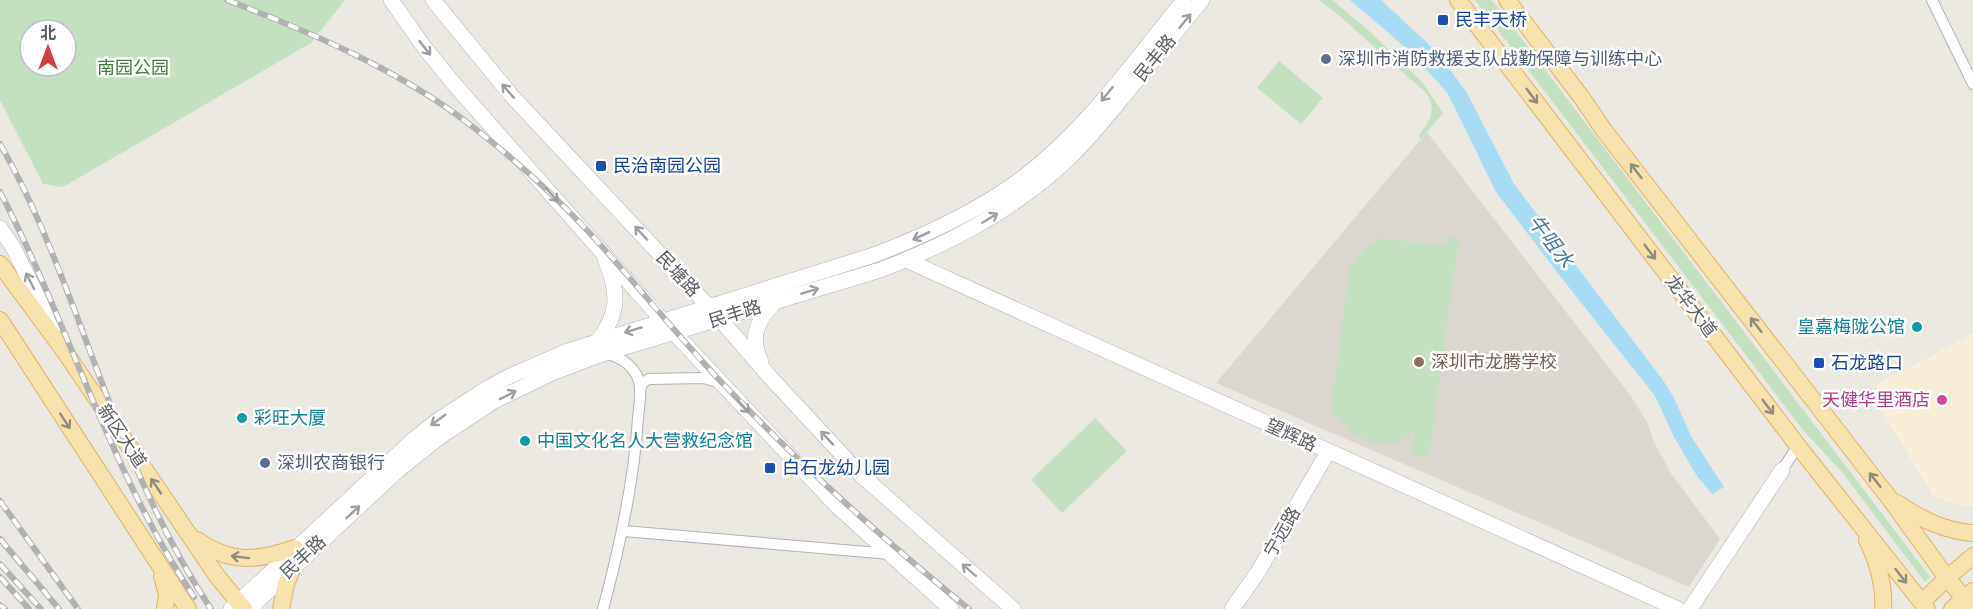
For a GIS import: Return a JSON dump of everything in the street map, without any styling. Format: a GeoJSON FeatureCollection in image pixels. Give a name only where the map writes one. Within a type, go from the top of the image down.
{"type":"FeatureCollection","features":[{"type":"Feature","properties":{"kind":"main road"},"geometry":{"type":"LineString","coordinates":[[391,0],[424,47],[454,84],[668,327],[837,506],[951,609]]}},
{"type":"Feature","properties":{"kind":"main road","name":"民塘路"},"geometry":{"type":"LineString","coordinates":[[434,0],[511,95],[861,475],[1013,609]]}},
{"type":"Feature","properties":{"kind":"main road","name":"民丰路"},"geometry":{"type":"LineString","coordinates":[[240,607],[293,567],[396,472],[465,418],[524,386],[599,348],[714,313],[917,238],[989,201],[1039,164],[1078,127],[1184,0]]}},
{"type":"Feature","properties":{"kind":"main road","name":"民丰路"},"geometry":{"type":"LineString","coordinates":[[714,313],[775,302],[906,260],[960,236],[994,215],[1070,158],[1202,0]]}},
{"type":"Feature","properties":{"kind":"main road","name":"龙华大道"},"geometry":{"type":"LineString","coordinates":[[1458,0],[1798,446],[1854,515],[1922,607]]}},
{"type":"Feature","properties":{"kind":"main road"},"geometry":{"type":"LineString","coordinates":[[1507,0],[1603,129],[1890,499],[1965,602]]}},
{"type":"Feature","properties":{"kind":"main road"},"geometry":{"type":"LineString","coordinates":[[0,228],[25,271],[65,352]]}},
{"type":"Feature","properties":{"kind":"main road"},"geometry":{"type":"LineString","coordinates":[[599,348],[614,312],[615,292],[611,274],[600,248]]}},
{"type":"Feature","properties":{"kind":"main road","name":"望辉路"},"geometry":{"type":"LineString","coordinates":[[906,260],[1678,609]]}},
{"type":"Feature","properties":{"kind":"main road","name":"新区大道"},"geometry":{"type":"LineString","coordinates":[[0,264],[65,352],[240,607]]}},
{"type":"Feature","properties":{"kind":"main road"},"geometry":{"type":"LineString","coordinates":[[770,377],[759,360],[755,339],[758,324],[775,302]]}},
{"type":"Feature","properties":{"kind":"main road"},"geometry":{"type":"LineString","coordinates":[[0,320],[188,609]]}},
{"type":"Feature","properties":{"kind":"main road"},"geometry":{"type":"LineString","coordinates":[[0,337],[34,372]]}},
{"type":"Feature","properties":{"kind":"main road","name":"民丰路"},"geometry":{"type":"LineString","coordinates":[[240,607],[295,548],[412,441],[459,406],[518,372],[565,352],[599,348]]}},
{"type":"Feature","properties":{"kind":"main road","name":"宁远路"},"geometry":{"type":"LineString","coordinates":[[1232,609],[1258,572],[1328,452]]}},
{"type":"Feature","properties":{"kind":"main road"},"geometry":{"type":"LineString","coordinates":[[1690,609],[1782,470]]}},
{"type":"Feature","properties":{"kind":"main road"},"geometry":{"type":"LineString","coordinates":[[1890,499],[1941,527],[1956,532],[1973,533]]}},
{"type":"Feature","properties":{"kind":"main road"},"geometry":{"type":"LineString","coordinates":[[1854,515],[1870,546],[1884,597],[1883,609]]}},
{"type":"Feature","properties":{"kind":"main road"},"geometry":{"type":"LineString","coordinates":[[189,534],[209,548],[238,558],[266,557],[295,548]]}},
{"type":"Feature","properties":{"kind":"main road"},"geometry":{"type":"LineString","coordinates":[[1922,607],[1947,578],[1973,556]]}},
{"type":"Feature","properties":{"kind":"main road"},"geometry":{"type":"LineString","coordinates":[[159,566],[167,595],[165,609]]}},
{"type":"Feature","properties":{"kind":"main road"},"geometry":{"type":"LineString","coordinates":[[281,609],[286,584],[293,567]]}},
{"type":"Feature","properties":{"kind":"street"},"geometry":{"type":"LineString","coordinates":[[1932,0],[1973,84]]}},
{"type":"Feature","properties":{"kind":"street"},"geometry":{"type":"LineString","coordinates":[[599,348],[616,356],[631,368],[638,377],[640,391]]}},
{"type":"Feature","properties":{"kind":"street"},"geometry":{"type":"LineString","coordinates":[[603,609],[624,531],[643,381],[652,378],[704,378],[723,384]]}},
{"type":"Feature","properties":{"kind":"street"},"geometry":{"type":"LineString","coordinates":[[1782,470],[1798,446]]}},
{"type":"Feature","properties":{"kind":"street"},"geometry":{"type":"LineString","coordinates":[[624,531],[890,554]]}},
{"type":"Feature","properties":{"kind":"shaded area","name":"深圳市龙腾学校"},"geometry":{"type":"Polygon","coordinates":[[[1427,132],[1631,396],[1647,422],[1654,442],[1670,472],[1720,539],[1689,587],[1216,383],[1427,132]]]}},
{"type":"Feature","properties":{"kind":"shaded area"},"geometry":{"type":"Polygon","coordinates":[[[1973,334],[1973,506],[1955,504],[1933,496],[1874,397],[1877,384],[1973,334]]]}},
{"type":"Feature","properties":{"kind":"green space","name":"南园公园"},"geometry":{"type":"Polygon","coordinates":[[[0,0],[345,0],[311,43],[63,187],[43,184],[0,100],[0,0]]]}},
{"type":"Feature","properties":{"kind":"green space"},"geometry":{"type":"Polygon","coordinates":[[[1318,0],[1332,0],[1368,30],[1423,83],[1443,113],[1420,140],[1419,135],[1429,120],[1432,109],[1425,92],[1335,12],[1318,0]]]}},
{"type":"Feature","properties":{"kind":"green space"},"geometry":{"type":"Polygon","coordinates":[[[1475,0],[1491,0],[1496,5],[1930,577],[1925,582],[1841,471],[1803,430],[1475,0]]]}},
{"type":"Feature","properties":{"kind":"green space"},"geometry":{"type":"Polygon","coordinates":[[[1279,61],[1323,98],[1301,124],[1257,88],[1279,61]]]}},
{"type":"Feature","properties":{"kind":"green space"},"geometry":{"type":"Polygon","coordinates":[[[1448,236],[1459,238],[1429,458],[1411,455],[1415,431],[1394,443],[1374,443],[1355,434],[1339,417],[1330,416],[1350,264],[1354,264],[1363,250],[1378,238],[1446,246],[1448,236]]]}},
{"type":"Feature","properties":{"kind":"green space"},"geometry":{"type":"Polygon","coordinates":[[[1095,418],[1127,451],[1062,513],[1031,480],[1095,418]]]}},
{"type":"Feature","properties":{"kind":"water","name":"牛咀水"},"geometry":{"type":"Polygon","coordinates":[[[1350,0],[1381,0],[1436,51],[1467,93],[1514,184],[1663,380],[1691,436],[1724,487],[1712,494],[1697,476],[1674,437],[1655,396],[1496,192],[1448,94],[1413,54],[1350,0]]]}},
{"type":"Feature","properties":{"kind":"railway"},"geometry":{"type":"LineString","coordinates":[[227,0],[323,40],[385,70],[445,107],[503,151],[585,228],[712,372],[759,421],[877,531],[969,609]]}},
{"type":"Feature","properties":{"kind":"railway"},"geometry":{"type":"LineString","coordinates":[[0,144],[42,230],[136,468],[171,540],[211,609]]}},
{"type":"Feature","properties":{"kind":"railway"},"geometry":{"type":"LineString","coordinates":[[0,192],[48,294],[91,397],[138,499],[164,549],[194,597]]}},
{"type":"Feature","properties":{"kind":"railway"},"geometry":{"type":"LineString","coordinates":[[0,501],[78,609]]}},
{"type":"Feature","properties":{"kind":"railway"},"geometry":{"type":"LineString","coordinates":[[0,539],[59,609]]}},
{"type":"Feature","properties":{"kind":"railway"},"geometry":{"type":"LineString","coordinates":[[0,564],[41,609]]}},
{"type":"Feature","properties":{"kind":"railway"},"geometry":{"type":"LineString","coordinates":[[0,577],[29,609]]}},
{"type":"Feature","properties":{"kind":"railway"},"geometry":{"type":"LineString","coordinates":[[0,605],[5,609]]}},
{"type":"Feature","properties":{"kind":"place","name":"民丰天桥"},"geometry":{"type":"Point","coordinates":[1443,20]}},
{"type":"Feature","properties":{"kind":"place","name":"深圳市消防救援支队战勤保障与训练中心"},"geometry":{"type":"Point","coordinates":[1326,59]}},
{"type":"Feature","properties":{"kind":"place","name":"民治南园公园"},"geometry":{"type":"Point","coordinates":[601,166]}},
{"type":"Feature","properties":{"kind":"place","name":"皇嘉梅陇公馆"},"geometry":{"type":"Point","coordinates":[1917,327]}},
{"type":"Feature","properties":{"kind":"place","name":"深圳市龙腾学校"},"geometry":{"type":"Point","coordinates":[1419,362]}},
{"type":"Feature","properties":{"kind":"place","name":"石龙路口"},"geometry":{"type":"Point","coordinates":[1819,363]}},
{"type":"Feature","properties":{"kind":"place","name":"天健华里酒店"},"geometry":{"type":"Point","coordinates":[1942,400]}},
{"type":"Feature","properties":{"kind":"place","name":"彩旺大厦"},"geometry":{"type":"Point","coordinates":[242,418]}},
{"type":"Feature","properties":{"kind":"place","name":"中国文化名人大营救纪念馆"},"geometry":{"type":"Point","coordinates":[525,441]}},
{"type":"Feature","properties":{"kind":"place","name":"深圳农商银行"},"geometry":{"type":"Point","coordinates":[265,463]}},
{"type":"Feature","properties":{"kind":"place","name":"白石龙幼儿园"},"geometry":{"type":"Point","coordinates":[770,468]}}]}
